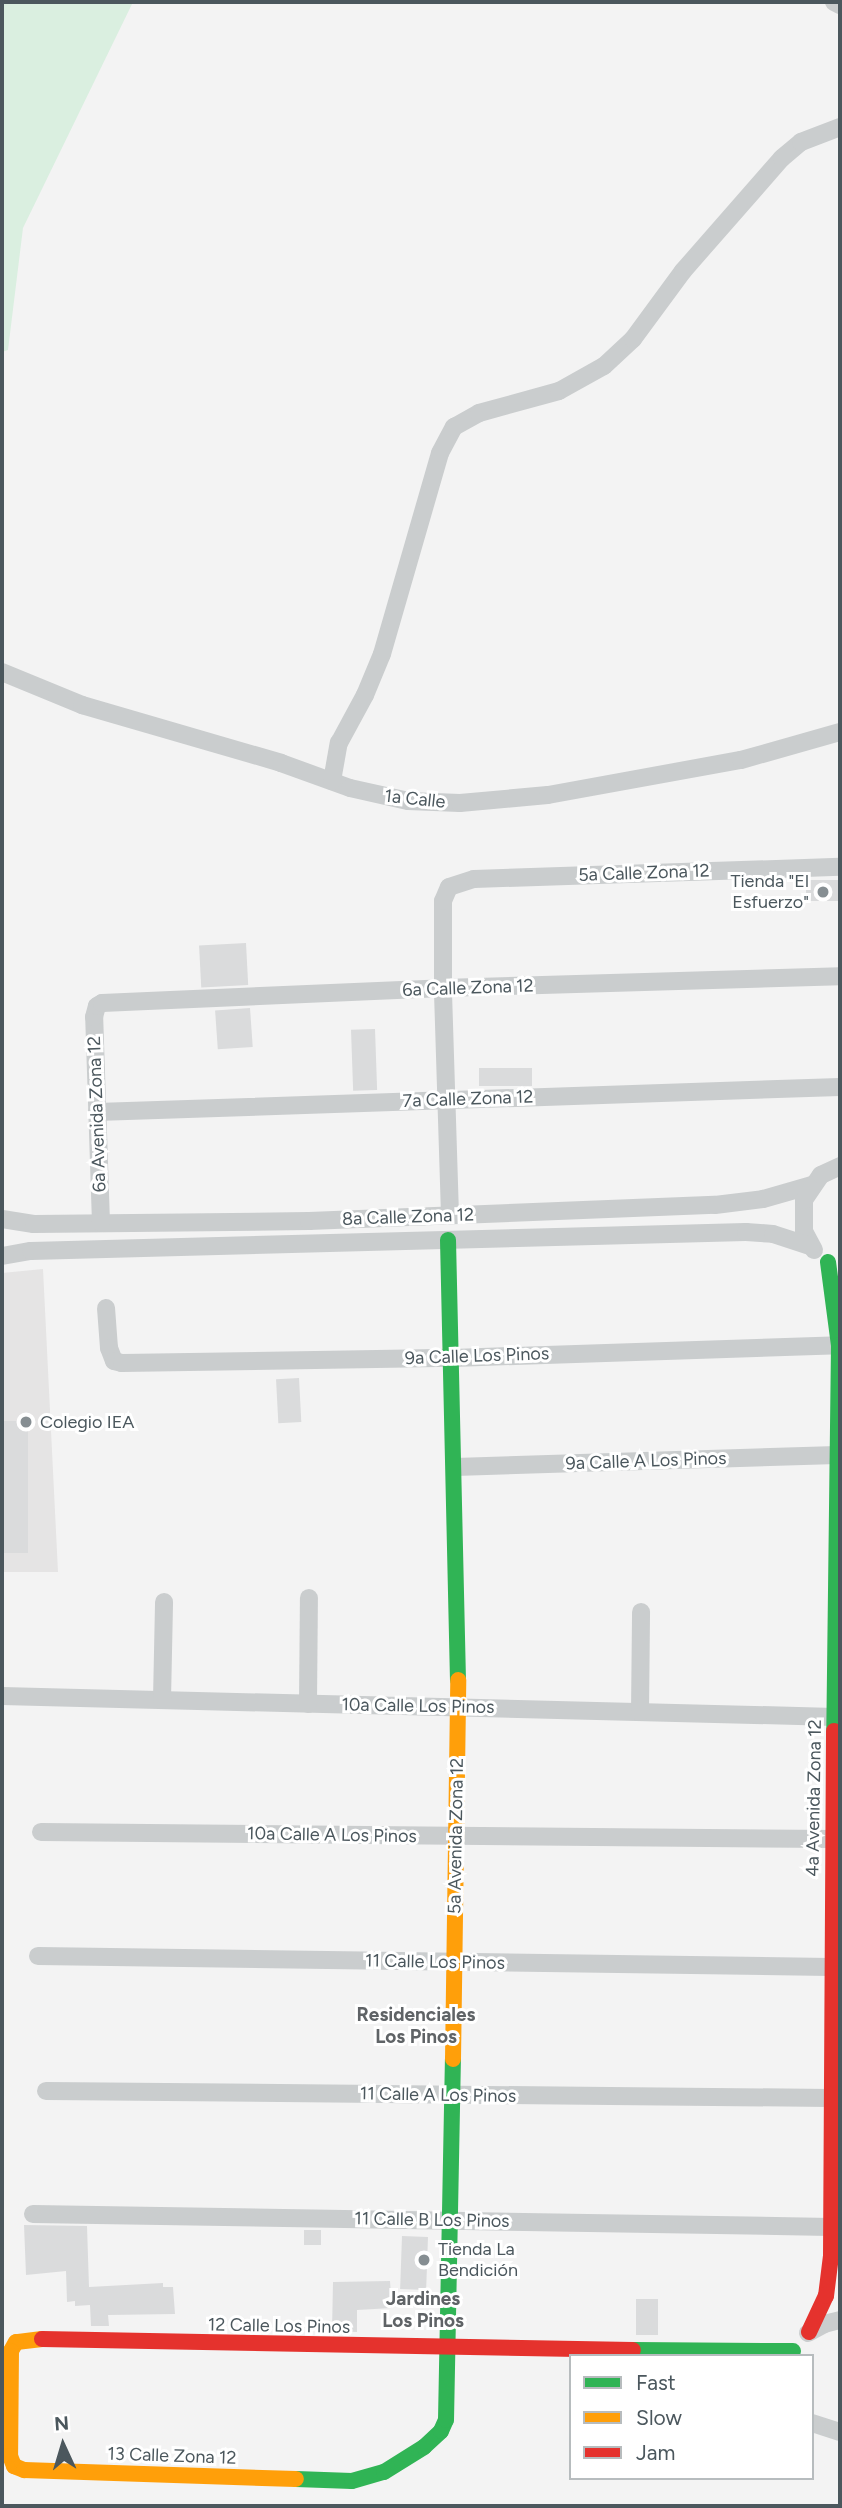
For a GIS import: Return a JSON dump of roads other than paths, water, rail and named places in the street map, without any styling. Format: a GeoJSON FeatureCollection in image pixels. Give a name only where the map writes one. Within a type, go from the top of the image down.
{"type":"FeatureCollection","features":[{"type":"Feature","properties":{"kind":"street"},"geometry":{"type":"LineString","coordinates":[[834,2],[840,5]]}},
{"type":"Feature","properties":{"kind":"street"},"geometry":{"type":"LineString","coordinates":[[332,781],[339,743],[365,695],[382,654],[440,453],[454,426],[479,413],[559,391],[604,366],[634,339],[683,271],[782,158],[801,142],[840,127]]}},
{"type":"Feature","properties":{"kind":"street","name":"1a Calle"},"geometry":{"type":"LineString","coordinates":[[2,672],[82,705],[281,762],[369,793],[408,801],[505,800],[695,770],[840,732]]}},
{"type":"Feature","properties":{"kind":"street","name":"5a Calle Zona 12"},"geometry":{"type":"LineString","coordinates":[[443,988],[443,901],[449,887],[474,879],[840,867]]}},
{"type":"Feature","properties":{"kind":"street","name":"6a Calle Zona 12"},"geometry":{"type":"LineString","coordinates":[[97,1006],[113,1000],[840,976]]}},
{"type":"Feature","properties":{"kind":"street"},"geometry":{"type":"LineString","coordinates":[[443,988],[444,1100],[450,1215]]}},
{"type":"Feature","properties":{"kind":"street","name":"6a Avenida Zona 12"},"geometry":{"type":"LineString","coordinates":[[97,1006],[94,1017],[101,1223]]}},
{"type":"Feature","properties":{"kind":"street","name":"7a Calle Zona 12"},"geometry":{"type":"LineString","coordinates":[[97,1112],[840,1087]]}},
{"type":"Feature","properties":{"kind":"street"},"geometry":{"type":"LineString","coordinates":[[834,1264],[811,1246],[802,1215],[804,1200],[812,1185],[821,1175],[840,1166]]}},
{"type":"Feature","properties":{"kind":"street","name":"8a Calle Zona 12"},"geometry":{"type":"LineString","coordinates":[[2,1219],[34,1224],[309,1221],[737,1203],[812,1185]]}},
{"type":"Feature","properties":{"kind":"street","name":"8a Calle Zona 12"},"geometry":{"type":"LineString","coordinates":[[2,1256],[31,1251],[746,1232],[773,1234],[811,1246]]}},
{"type":"Feature","properties":{"kind":"street","name":"5a Avenida Zona 12"},"geometry":{"type":"LineString","coordinates":[[441,2431],[447,2408],[449,2349],[459,1614],[448,1240]]}},
{"type":"Feature","properties":{"kind":"street","name":"4a Avenida Zona 12"},"geometry":{"type":"LineString","coordinates":[[809,2332],[825,2296],[829,2278],[831,2227],[831,1967],[839,1345],[834,1264]]}},
{"type":"Feature","properties":{"kind":"street","name":"9a Calle Los Pinos"},"geometry":{"type":"LineString","coordinates":[[106,1308],[109,1348],[114,1362],[453,1358],[839,1345]]}},
{"type":"Feature","properties":{"kind":"street","name":"9a Calle A Los Pinos"},"geometry":{"type":"LineString","coordinates":[[455,1467],[837,1455]]}},
{"type":"Feature","properties":{"kind":"street"},"geometry":{"type":"LineString","coordinates":[[308,1704],[309,1598]]}},
{"type":"Feature","properties":{"kind":"street"},"geometry":{"type":"LineString","coordinates":[[162,1700],[163,1602]]}},
{"type":"Feature","properties":{"kind":"street"},"geometry":{"type":"LineString","coordinates":[[640,1712],[641,1612]]}},
{"type":"Feature","properties":{"kind":"street","name":"10a Calle Los Pinos"},"geometry":{"type":"LineString","coordinates":[[2,1696],[835,1717]]}},
{"type":"Feature","properties":{"kind":"street","name":"10a Calle A Los Pinos"},"geometry":{"type":"LineString","coordinates":[[41,1832],[833,1839]]}},
{"type":"Feature","properties":{"kind":"street","name":"11 Calle Los Pinos"},"geometry":{"type":"LineString","coordinates":[[38,1956],[831,1967]]}},
{"type":"Feature","properties":{"kind":"street","name":"11 Calle A Los Pinos"},"geometry":{"type":"LineString","coordinates":[[46,2091],[830,2098]]}},
{"type":"Feature","properties":{"kind":"street","name":"11 Calle B Los Pinos"},"geometry":{"type":"LineString","coordinates":[[33,2214],[831,2227]]}},
{"type":"Feature","properties":{"kind":"street"},"geometry":{"type":"LineString","coordinates":[[792,2353],[809,2332],[840,2320]]}},
{"type":"Feature","properties":{"kind":"street","name":"12 Calle Los Pinos"},"geometry":{"type":"LineString","coordinates":[[16,2342],[38,2339],[449,2349],[792,2353]]}},
{"type":"Feature","properties":{"kind":"street","name":"13 Calle Zona 12"},"geometry":{"type":"LineString","coordinates":[[16,2342],[11,2351],[10,2456],[14,2466],[24,2470],[352,2481],[384,2472],[424,2447],[441,2431]]}},
{"type":"Feature","properties":{"kind":"street"},"geometry":{"type":"LineString","coordinates":[[814,2424],[840,2432]]}},
{"type":"Feature","properties":{"kind":"place","name":"Tienda \"El Esfuerzo\""},"geometry":{"type":"Point","coordinates":[823,892]}},
{"type":"Feature","properties":{"kind":"place","name":"Colegio IEA"},"geometry":{"type":"Point","coordinates":[26,1422]}},
{"type":"Feature","properties":{"kind":"place","name":"Tienda La Bendición"},"geometry":{"type":"Point","coordinates":[424,2260]}},
{"type":"Feature","properties":{"kind":"district","name":"Residenciales Los Pinos"},"geometry":{"type":"Point","coordinates":[416,2026]}},
{"type":"Feature","properties":{"kind":"district","name":"Jardines Los Pinos"},"geometry":{"type":"Point","coordinates":[423,2310]}}]}
